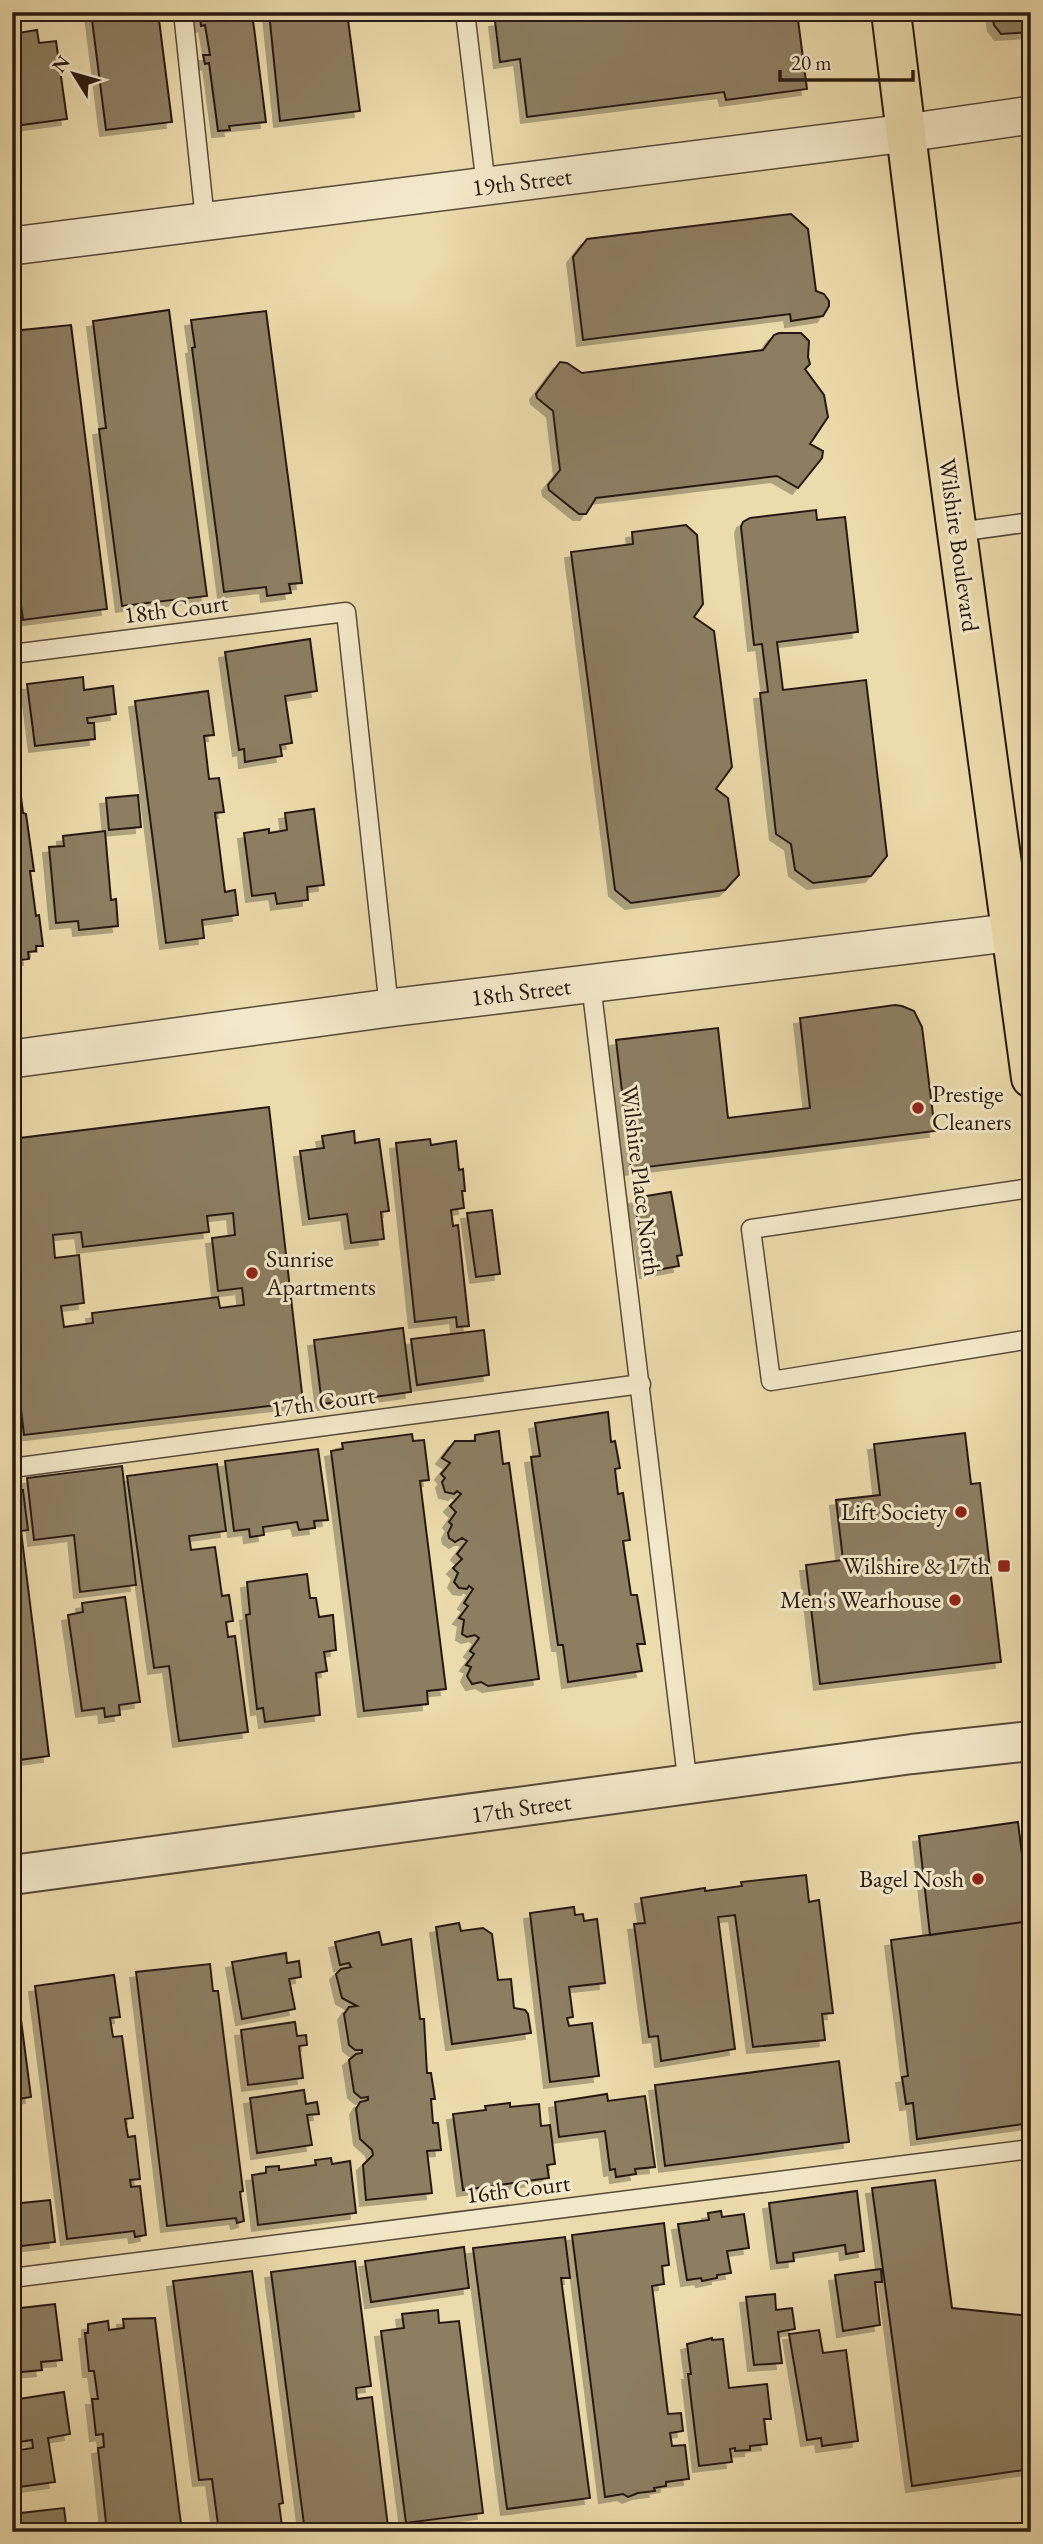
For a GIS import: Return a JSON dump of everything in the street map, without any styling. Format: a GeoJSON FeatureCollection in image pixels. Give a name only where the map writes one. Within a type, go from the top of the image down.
{"type":"FeatureCollection","features":[{"type":"Feature","properties":{"kind":"main road","name":"Wilshire Boulevard"},"geometry":{"type":"LineString","coordinates":[[891,12],[958,532],[1020,932],[1031,1078]]}},
{"type":"Feature","properties":{"kind":"street","name":"19th Street"},"geometry":{"type":"LineString","coordinates":[[12,246],[906,134],[1031,115]]}},
{"type":"Feature","properties":{"kind":"street","name":"18th Street"},"geometry":{"type":"LineString","coordinates":[[12,1059],[389,1008],[1020,932]]}},
{"type":"Feature","properties":{"kind":"street","name":"17th Street"},"geometry":{"type":"LineString","coordinates":[[12,1875],[912,1754],[1031,1741]]}},
{"type":"Feature","properties":{"kind":"lane"},"geometry":{"type":"LineString","coordinates":[[183,12],[205,220]]}},
{"type":"Feature","properties":{"kind":"lane"},"geometry":{"type":"LineString","coordinates":[[465,12],[486,186]]}},
{"type":"Feature","properties":{"kind":"lane"},"geometry":{"type":"LineString","coordinates":[[958,532],[1031,522]]}},
{"type":"Feature","properties":{"kind":"lane","name":"18th Court"},"geometry":{"type":"LineString","coordinates":[[12,654],[346,612],[389,1008]]}},
{"type":"Feature","properties":{"kind":"lane","name":"Wilshire Place North"},"geometry":{"type":"LineString","coordinates":[[591,984],[688,1786]]}},
{"type":"Feature","properties":{"kind":"lane"},"geometry":{"type":"LineString","coordinates":[[1031,1188],[751,1228],[771,1381],[1031,1339]]}},
{"type":"Feature","properties":{"kind":"lane","name":"17th Court"},"geometry":{"type":"LineString","coordinates":[[12,1468],[641,1384]]}},
{"type":"Feature","properties":{"kind":"lane","name":"16th Court"},"geometry":{"type":"LineString","coordinates":[[12,2278],[1031,2149]]}},
{"type":"Feature","properties":{"kind":"building"},"geometry":{"type":"Polygon","coordinates":[[[91,12],[158,12],[172,122],[106,130],[91,12]]]}},
{"type":"Feature","properties":{"kind":"building"},"geometry":{"type":"Polygon","coordinates":[[[204,12],[252,12],[266,122],[229,126],[230,130],[218,131],[209,63],[205,64],[203,55],[210,55],[205,25],[201,26],[200,16],[204,16],[204,12]]]}},
{"type":"Feature","properties":{"kind":"building"},"geometry":{"type":"Polygon","coordinates":[[[269,12],[347,12],[360,111],[280,121],[269,12]]]}},
{"type":"Feature","properties":{"kind":"building"},"geometry":{"type":"Polygon","coordinates":[[[514,12],[797,12],[807,89],[726,100],[724,92],[527,117],[520,59],[500,62],[495,21],[515,19],[514,12]]]}},
{"type":"Feature","properties":{"kind":"building"},"geometry":{"type":"Polygon","coordinates":[[[992,12],[1031,12],[1031,32],[1001,34],[994,25],[992,12]]]}},
{"type":"Feature","properties":{"kind":"building"},"geometry":{"type":"Polygon","coordinates":[[[37,30],[39,43],[56,41],[67,119],[14,126],[12,34],[37,30]]]}},
{"type":"Feature","properties":{"kind":"building"},"geometry":{"type":"Polygon","coordinates":[[[791,214],[808,229],[816,291],[824,294],[829,301],[823,316],[791,321],[790,314],[583,340],[573,257],[587,239],[791,214]]]}},
{"type":"Feature","properties":{"kind":"building"},"geometry":{"type":"Polygon","coordinates":[[[169,310],[207,596],[122,606],[99,429],[106,428],[93,321],[169,310]]]}},
{"type":"Feature","properties":{"kind":"building"},"geometry":{"type":"Polygon","coordinates":[[[266,311],[302,583],[289,584],[291,593],[267,596],[266,587],[224,592],[192,348],[195,347],[191,320],[266,311]]]}},
{"type":"Feature","properties":{"kind":"building"},"geometry":{"type":"Polygon","coordinates":[[[71,325],[107,609],[23,620],[12,536],[12,331],[71,325]]]}},
{"type":"Feature","properties":{"kind":"building"},"geometry":{"type":"Polygon","coordinates":[[[801,333],[809,341],[810,364],[805,369],[824,395],[828,417],[810,444],[823,451],[822,458],[798,488],[777,476],[596,498],[586,514],[579,514],[549,490],[548,485],[560,470],[553,411],[537,398],[536,394],[560,362],[567,363],[582,373],[763,350],[774,335],[801,333]]]}},
{"type":"Feature","properties":{"kind":"building"},"geometry":{"type":"Polygon","coordinates":[[[816,510],[817,520],[845,517],[858,632],[777,642],[783,690],[866,680],[887,856],[871,876],[813,883],[795,870],[791,844],[776,834],[760,693],[768,692],[762,644],[754,645],[741,527],[743,522],[750,518],[816,510]]]}},
{"type":"Feature","properties":{"kind":"building"},"geometry":{"type":"Polygon","coordinates":[[[686,525],[697,535],[703,604],[694,617],[714,631],[732,767],[716,789],[728,798],[739,875],[725,890],[631,903],[615,890],[571,552],[633,544],[632,532],[686,525]]]}},
{"type":"Feature","properties":{"kind":"building"},"geometry":{"type":"Polygon","coordinates":[[[310,639],[317,691],[285,696],[292,743],[280,745],[282,756],[245,762],[244,749],[239,750],[225,652],[310,639]]]}},
{"type":"Feature","properties":{"kind":"building"},"geometry":{"type":"Polygon","coordinates":[[[83,677],[84,690],[113,686],[116,714],[87,718],[88,723],[94,723],[95,739],[35,746],[27,684],[83,677]]]}},
{"type":"Feature","properties":{"kind":"building"},"geometry":{"type":"Polygon","coordinates":[[[208,691],[214,735],[204,736],[209,779],[219,778],[224,812],[215,813],[225,892],[235,890],[238,915],[202,920],[204,938],[166,943],[135,701],[208,691]]]}},
{"type":"Feature","properties":{"kind":"building"},"geometry":{"type":"Polygon","coordinates":[[[14,717],[23,813],[26,814],[34,871],[30,871],[43,946],[36,946],[36,951],[28,952],[29,959],[12,961],[12,718],[14,717]]]}},
{"type":"Feature","properties":{"kind":"building"},"geometry":{"type":"Polygon","coordinates":[[[138,795],[141,827],[109,830],[106,798],[138,795]]]}},
{"type":"Feature","properties":{"kind":"building"},"geometry":{"type":"Polygon","coordinates":[[[314,809],[324,885],[307,887],[308,900],[277,904],[275,893],[252,896],[244,833],[269,829],[269,833],[287,830],[285,813],[314,809]]]}},
{"type":"Feature","properties":{"kind":"building"},"geometry":{"type":"Polygon","coordinates":[[[105,831],[111,900],[116,899],[118,926],[79,930],[78,921],[56,923],[49,847],[64,846],[63,836],[105,831]]]}},
{"type":"Feature","properties":{"kind":"building"},"geometry":{"type":"Polygon","coordinates":[[[895,1005],[914,1011],[922,1027],[935,1131],[631,1169],[616,1040],[718,1028],[728,1118],[810,1108],[800,1018],[895,1005]]]}},
{"type":"Feature","properties":{"kind":"building","name":"Sunrise Apartments"},"geometry":{"type":"Polygon","coordinates":[[[269,1107],[303,1402],[24,1435],[12,1333],[12,1139],[269,1107]],[[233,1213],[207,1216],[209,1232],[83,1247],[81,1232],[53,1235],[55,1258],[79,1255],[84,1303],[61,1306],[64,1327],[93,1323],[92,1313],[218,1297],[220,1308],[244,1305],[242,1288],[218,1291],[212,1238],[235,1235],[233,1213]]]}},
{"type":"Feature","properties":{"kind":"building"},"geometry":{"type":"Polygon","coordinates":[[[354,1131],[355,1143],[379,1139],[389,1211],[381,1212],[384,1239],[351,1243],[347,1214],[309,1219],[300,1151],[324,1148],[322,1136],[354,1131]]]}},
{"type":"Feature","properties":{"kind":"building"},"geometry":{"type":"Polygon","coordinates":[[[430,1139],[431,1145],[456,1141],[459,1170],[463,1169],[464,1208],[451,1210],[453,1226],[458,1225],[469,1326],[457,1327],[456,1317],[415,1322],[396,1143],[430,1139]]]}},
{"type":"Feature","properties":{"kind":"building"},"geometry":{"type":"Polygon","coordinates":[[[671,1192],[682,1255],[677,1256],[679,1266],[646,1272],[634,1198],[671,1192]]]}},
{"type":"Feature","properties":{"kind":"building"},"geometry":{"type":"Polygon","coordinates":[[[492,1210],[500,1274],[476,1277],[467,1213],[492,1210]]]}},
{"type":"Feature","properties":{"kind":"building"},"geometry":{"type":"Polygon","coordinates":[[[403,1328],[411,1392],[322,1404],[314,1340],[403,1328]]]}},
{"type":"Feature","properties":{"kind":"building"},"geometry":{"type":"Polygon","coordinates":[[[484,1330],[489,1375],[417,1385],[411,1339],[484,1330]]]}},
{"type":"Feature","properties":{"kind":"building"},"geometry":{"type":"Polygon","coordinates":[[[608,1412],[611,1442],[615,1441],[620,1468],[615,1469],[618,1494],[623,1493],[630,1540],[623,1541],[631,1595],[637,1595],[645,1644],[637,1644],[642,1671],[568,1682],[563,1645],[558,1645],[531,1457],[540,1456],[535,1423],[608,1412]]]}},
{"type":"Feature","properties":{"kind":"building"},"geometry":{"type":"Polygon","coordinates":[[[499,1431],[503,1464],[509,1463],[539,1679],[488,1686],[481,1682],[472,1684],[467,1676],[471,1667],[466,1665],[474,1654],[470,1651],[479,1638],[462,1634],[464,1620],[459,1618],[468,1606],[464,1603],[473,1589],[469,1586],[467,1589],[459,1588],[454,1582],[458,1573],[453,1568],[462,1559],[457,1554],[467,1541],[462,1538],[455,1542],[449,1538],[448,1533],[452,1525],[449,1522],[456,1512],[450,1506],[461,1494],[457,1491],[454,1494],[445,1492],[442,1482],[445,1478],[441,1474],[450,1463],[442,1458],[455,1441],[475,1441],[475,1435],[499,1431]]]}},
{"type":"Feature","properties":{"kind":"building"},"geometry":{"type":"Polygon","coordinates":[[[965,1433],[971,1484],[980,1483],[1001,1662],[820,1684],[806,1565],[843,1560],[836,1500],[880,1495],[874,1444],[965,1433]]]}},
{"type":"Feature","properties":{"kind":"building"},"geometry":{"type":"Polygon","coordinates":[[[412,1434],[413,1441],[424,1440],[429,1480],[420,1481],[446,1689],[427,1691],[428,1704],[364,1711],[331,1451],[343,1449],[342,1443],[412,1434]]]}},
{"type":"Feature","properties":{"kind":"building"},"geometry":{"type":"Polygon","coordinates":[[[318,1449],[328,1520],[314,1521],[315,1528],[299,1530],[297,1522],[263,1527],[264,1535],[250,1537],[249,1529],[234,1531],[225,1461],[318,1449]]]}},
{"type":"Feature","properties":{"kind":"building"},"geometry":{"type":"Polygon","coordinates":[[[217,1464],[226,1531],[189,1536],[191,1550],[215,1547],[222,1596],[229,1595],[233,1621],[226,1622],[228,1637],[235,1636],[248,1732],[179,1741],[169,1666],[154,1668],[127,1476],[217,1464]]]}},
{"type":"Feature","properties":{"kind":"building"},"geometry":{"type":"Polygon","coordinates":[[[122,1466],[136,1585],[80,1592],[74,1535],[34,1540],[27,1478],[122,1466]]]}},
{"type":"Feature","properties":{"kind":"building"},"geometry":{"type":"Polygon","coordinates":[[[23,1490],[28,1530],[21,1531],[49,1756],[12,1761],[12,1492],[23,1490]]]}},
{"type":"Feature","properties":{"kind":"building"},"geometry":{"type":"Polygon","coordinates":[[[307,1574],[310,1598],[316,1598],[319,1617],[333,1615],[336,1650],[324,1652],[327,1671],[316,1673],[320,1715],[265,1722],[263,1708],[257,1709],[246,1615],[250,1614],[247,1582],[307,1574]]]}},
{"type":"Feature","properties":{"kind":"building"},"geometry":{"type":"Polygon","coordinates":[[[125,1597],[140,1702],[119,1705],[120,1715],[105,1717],[104,1708],[82,1711],[68,1615],[83,1612],[82,1603],[125,1597]]]}},
{"type":"Feature","properties":{"kind":"building"},"geometry":{"type":"Polygon","coordinates":[[[1018,1822],[1030,1921],[930,1935],[919,1836],[1018,1822]]]}},
{"type":"Feature","properties":{"kind":"building"},"geometry":{"type":"Polygon","coordinates":[[[806,1875],[809,1902],[819,1900],[833,2013],[822,2014],[825,2040],[753,2047],[735,1915],[718,1917],[735,2049],[661,2061],[658,2036],[649,2037],[634,1924],[645,1923],[641,1898],[806,1875]]]}},
{"type":"Feature","properties":{"kind":"building"},"geometry":{"type":"Polygon","coordinates":[[[574,1907],[575,1915],[583,1914],[584,1921],[597,1919],[605,1983],[569,1987],[573,2017],[567,2018],[569,2026],[592,2023],[599,2076],[550,2082],[530,1913],[574,1907]]]}},
{"type":"Feature","properties":{"kind":"building"},"geometry":{"type":"Polygon","coordinates":[[[1030,1921],[1031,2123],[917,2139],[913,2103],[906,2104],[902,2077],[908,2076],[891,1940],[1030,1921]]]}},
{"type":"Feature","properties":{"kind":"building"},"geometry":{"type":"Polygon","coordinates":[[[459,1923],[461,1931],[483,1928],[492,1934],[498,1980],[511,1979],[514,2008],[525,2010],[528,2014],[531,2033],[452,2044],[436,1927],[459,1923]]]}},
{"type":"Feature","properties":{"kind":"building"},"geometry":{"type":"Polygon","coordinates":[[[379,1932],[382,1945],[411,1939],[420,2019],[424,2019],[427,2073],[431,2073],[435,2099],[431,2099],[433,2123],[438,2123],[441,2150],[427,2151],[432,2193],[366,2200],[363,2165],[373,2155],[372,2150],[360,2139],[356,2109],[360,2102],[368,2100],[368,2097],[361,2098],[354,2092],[349,2060],[362,2053],[362,2050],[355,2050],[349,2045],[344,2014],[349,2007],[357,2006],[342,1998],[336,1974],[341,1969],[351,1967],[349,1963],[340,1965],[335,1942],[379,1932]]]}},
{"type":"Feature","properties":{"kind":"building"},"geometry":{"type":"Polygon","coordinates":[[[286,1953],[287,1963],[299,1961],[301,1977],[289,1979],[295,2009],[242,2019],[232,1962],[286,1953]]]}},
{"type":"Feature","properties":{"kind":"building"},"geometry":{"type":"Polygon","coordinates":[[[210,1964],[213,1991],[218,1991],[243,2191],[240,2192],[244,2221],[237,2223],[236,2218],[167,2226],[136,1972],[210,1964]]]}},
{"type":"Feature","properties":{"kind":"building"},"geometry":{"type":"Polygon","coordinates":[[[114,1975],[120,2017],[110,2018],[113,2037],[122,2036],[133,2118],[125,2119],[128,2137],[135,2136],[140,2179],[130,2180],[131,2187],[140,2186],[146,2235],[135,2237],[134,2231],[67,2239],[35,1986],[114,1975]]]}},
{"type":"Feature","properties":{"kind":"building"},"geometry":{"type":"Polygon","coordinates":[[[20,2012],[31,2097],[12,2100],[12,2013],[20,2012]]]}},
{"type":"Feature","properties":{"kind":"building"},"geometry":{"type":"Polygon","coordinates":[[[295,2022],[297,2036],[306,2035],[307,2045],[299,2046],[303,2078],[248,2085],[241,2030],[295,2022]]]}},
{"type":"Feature","properties":{"kind":"building"},"geometry":{"type":"Polygon","coordinates":[[[839,2061],[849,2142],[665,2166],[655,2085],[839,2061]]]}},
{"type":"Feature","properties":{"kind":"building"},"geometry":{"type":"Polygon","coordinates":[[[304,2090],[306,2104],[317,2102],[319,2114],[307,2115],[312,2145],[257,2153],[250,2098],[304,2090]]]}},
{"type":"Feature","properties":{"kind":"building"},"geometry":{"type":"Polygon","coordinates":[[[607,2094],[608,2101],[645,2096],[655,2167],[635,2169],[636,2174],[616,2177],[615,2169],[610,2170],[605,2131],[559,2137],[555,2102],[607,2094]]]}},
{"type":"Feature","properties":{"kind":"building"},"geometry":{"type":"Polygon","coordinates":[[[510,2103],[510,2107],[539,2104],[541,2126],[550,2125],[555,2164],[547,2165],[549,2178],[463,2190],[453,2114],[486,2110],[485,2106],[510,2103]]]}},
{"type":"Feature","properties":{"kind":"building"},"geometry":{"type":"Polygon","coordinates":[[[331,2158],[332,2164],[350,2161],[356,2213],[258,2225],[252,2175],[266,2173],[266,2167],[279,2166],[279,2170],[316,2165],[315,2160],[331,2158]]]}},
{"type":"Feature","properties":{"kind":"building"},"geometry":{"type":"Polygon","coordinates":[[[935,2180],[952,2308],[1031,2316],[1031,2469],[912,2486],[872,2188],[935,2180]]]}},
{"type":"Feature","properties":{"kind":"building"},"geometry":{"type":"Polygon","coordinates":[[[857,2191],[864,2251],[846,2254],[845,2245],[793,2253],[794,2261],[777,2263],[769,2203],[857,2191]]]}},
{"type":"Feature","properties":{"kind":"building"},"geometry":{"type":"Polygon","coordinates":[[[50,2200],[55,2242],[14,2247],[12,2204],[50,2200]]]}},
{"type":"Feature","properties":{"kind":"building"},"geometry":{"type":"Polygon","coordinates":[[[721,2211],[722,2217],[744,2214],[749,2248],[727,2251],[731,2273],[702,2281],[701,2278],[687,2280],[678,2224],[709,2220],[708,2213],[721,2211]]]}},
{"type":"Feature","properties":{"kind":"building"},"geometry":{"type":"Polygon","coordinates":[[[664,2223],[669,2265],[662,2266],[664,2284],[652,2286],[668,2414],[681,2413],[683,2431],[670,2433],[672,2446],[685,2445],[689,2479],[666,2482],[666,2486],[654,2488],[655,2491],[628,2497],[623,2494],[605,2497],[572,2235],[664,2223]]]}},
{"type":"Feature","properties":{"kind":"building"},"geometry":{"type":"Polygon","coordinates":[[[565,2237],[570,2278],[561,2278],[590,2498],[507,2509],[473,2248],[565,2237]]]}},
{"type":"Feature","properties":{"kind":"building"},"geometry":{"type":"Polygon","coordinates":[[[464,2247],[469,2288],[371,2302],[365,2261],[464,2247]]]}},
{"type":"Feature","properties":{"kind":"building"},"geometry":{"type":"Polygon","coordinates":[[[355,2261],[371,2386],[356,2388],[357,2399],[372,2397],[388,2527],[349,2532],[305,2532],[271,2272],[355,2261]]]}},
{"type":"Feature","properties":{"kind":"building"},"geometry":{"type":"Polygon","coordinates":[[[881,2269],[882,2282],[875,2282],[880,2325],[843,2331],[835,2275],[881,2269]]]}},
{"type":"Feature","properties":{"kind":"building"},"geometry":{"type":"Polygon","coordinates":[[[252,2271],[283,2503],[279,2504],[282,2526],[219,2532],[212,2479],[199,2480],[173,2281],[252,2271]]]}},
{"type":"Feature","properties":{"kind":"building"},"geometry":{"type":"Polygon","coordinates":[[[775,2294],[776,2310],[792,2308],[795,2329],[778,2332],[782,2363],[754,2365],[746,2297],[775,2294]]]}},
{"type":"Feature","properties":{"kind":"building"},"geometry":{"type":"Polygon","coordinates":[[[55,2304],[62,2360],[41,2362],[42,2370],[12,2373],[12,2309],[55,2304]]]}},
{"type":"Feature","properties":{"kind":"building"},"geometry":{"type":"Polygon","coordinates":[[[438,2310],[439,2323],[459,2321],[483,2513],[406,2523],[381,2331],[404,2328],[402,2314],[438,2310]]]}},
{"type":"Feature","properties":{"kind":"building"},"geometry":{"type":"Polygon","coordinates":[[[155,2318],[182,2532],[107,2532],[98,2448],[104,2447],[103,2434],[96,2435],[92,2399],[98,2399],[94,2371],[89,2371],[85,2333],[88,2333],[88,2324],[108,2321],[109,2330],[124,2328],[123,2319],[155,2318]]]}},
{"type":"Feature","properties":{"kind":"building"},"geometry":{"type":"Polygon","coordinates":[[[819,2330],[823,2353],[846,2350],[858,2441],[822,2446],[821,2438],[807,2440],[789,2334],[819,2330]]]}},
{"type":"Feature","properties":{"kind":"building"},"geometry":{"type":"Polygon","coordinates":[[[712,2338],[723,2339],[729,2388],[767,2384],[771,2419],[764,2419],[767,2444],[750,2446],[750,2450],[730,2449],[732,2462],[699,2466],[687,2344],[712,2338]]]}},
{"type":"Feature","properties":{"kind":"building"},"geometry":{"type":"Polygon","coordinates":[[[64,2392],[70,2434],[48,2438],[55,2482],[12,2488],[12,2451],[33,2448],[32,2440],[12,2443],[12,2400],[64,2392]]]}},
{"type":"Feature","properties":{"kind":"building"},"geometry":{"type":"Polygon","coordinates":[[[64,2508],[67,2532],[12,2532],[12,2514],[64,2508]]]}},
{"type":"Feature","properties":{"kind":"place","name":"Prestige Cleaners"},"geometry":{"type":"Point","coordinates":[918,1108]}},
{"type":"Feature","properties":{"kind":"place","name":"Sunrise Apartments"},"geometry":{"type":"Point","coordinates":[252,1273]}},
{"type":"Feature","properties":{"kind":"place","name":"Lift Society"},"geometry":{"type":"Point","coordinates":[961,1512]}},
{"type":"Feature","properties":{"kind":"place","name":"Wilshire & 17th"},"geometry":{"type":"Point","coordinates":[1004,1566]}},
{"type":"Feature","properties":{"kind":"place","name":"Men's Wearhouse"},"geometry":{"type":"Point","coordinates":[955,1600]}},
{"type":"Feature","properties":{"kind":"place","name":"Bagel Nosh"},"geometry":{"type":"Point","coordinates":[978,1879]}}]}
